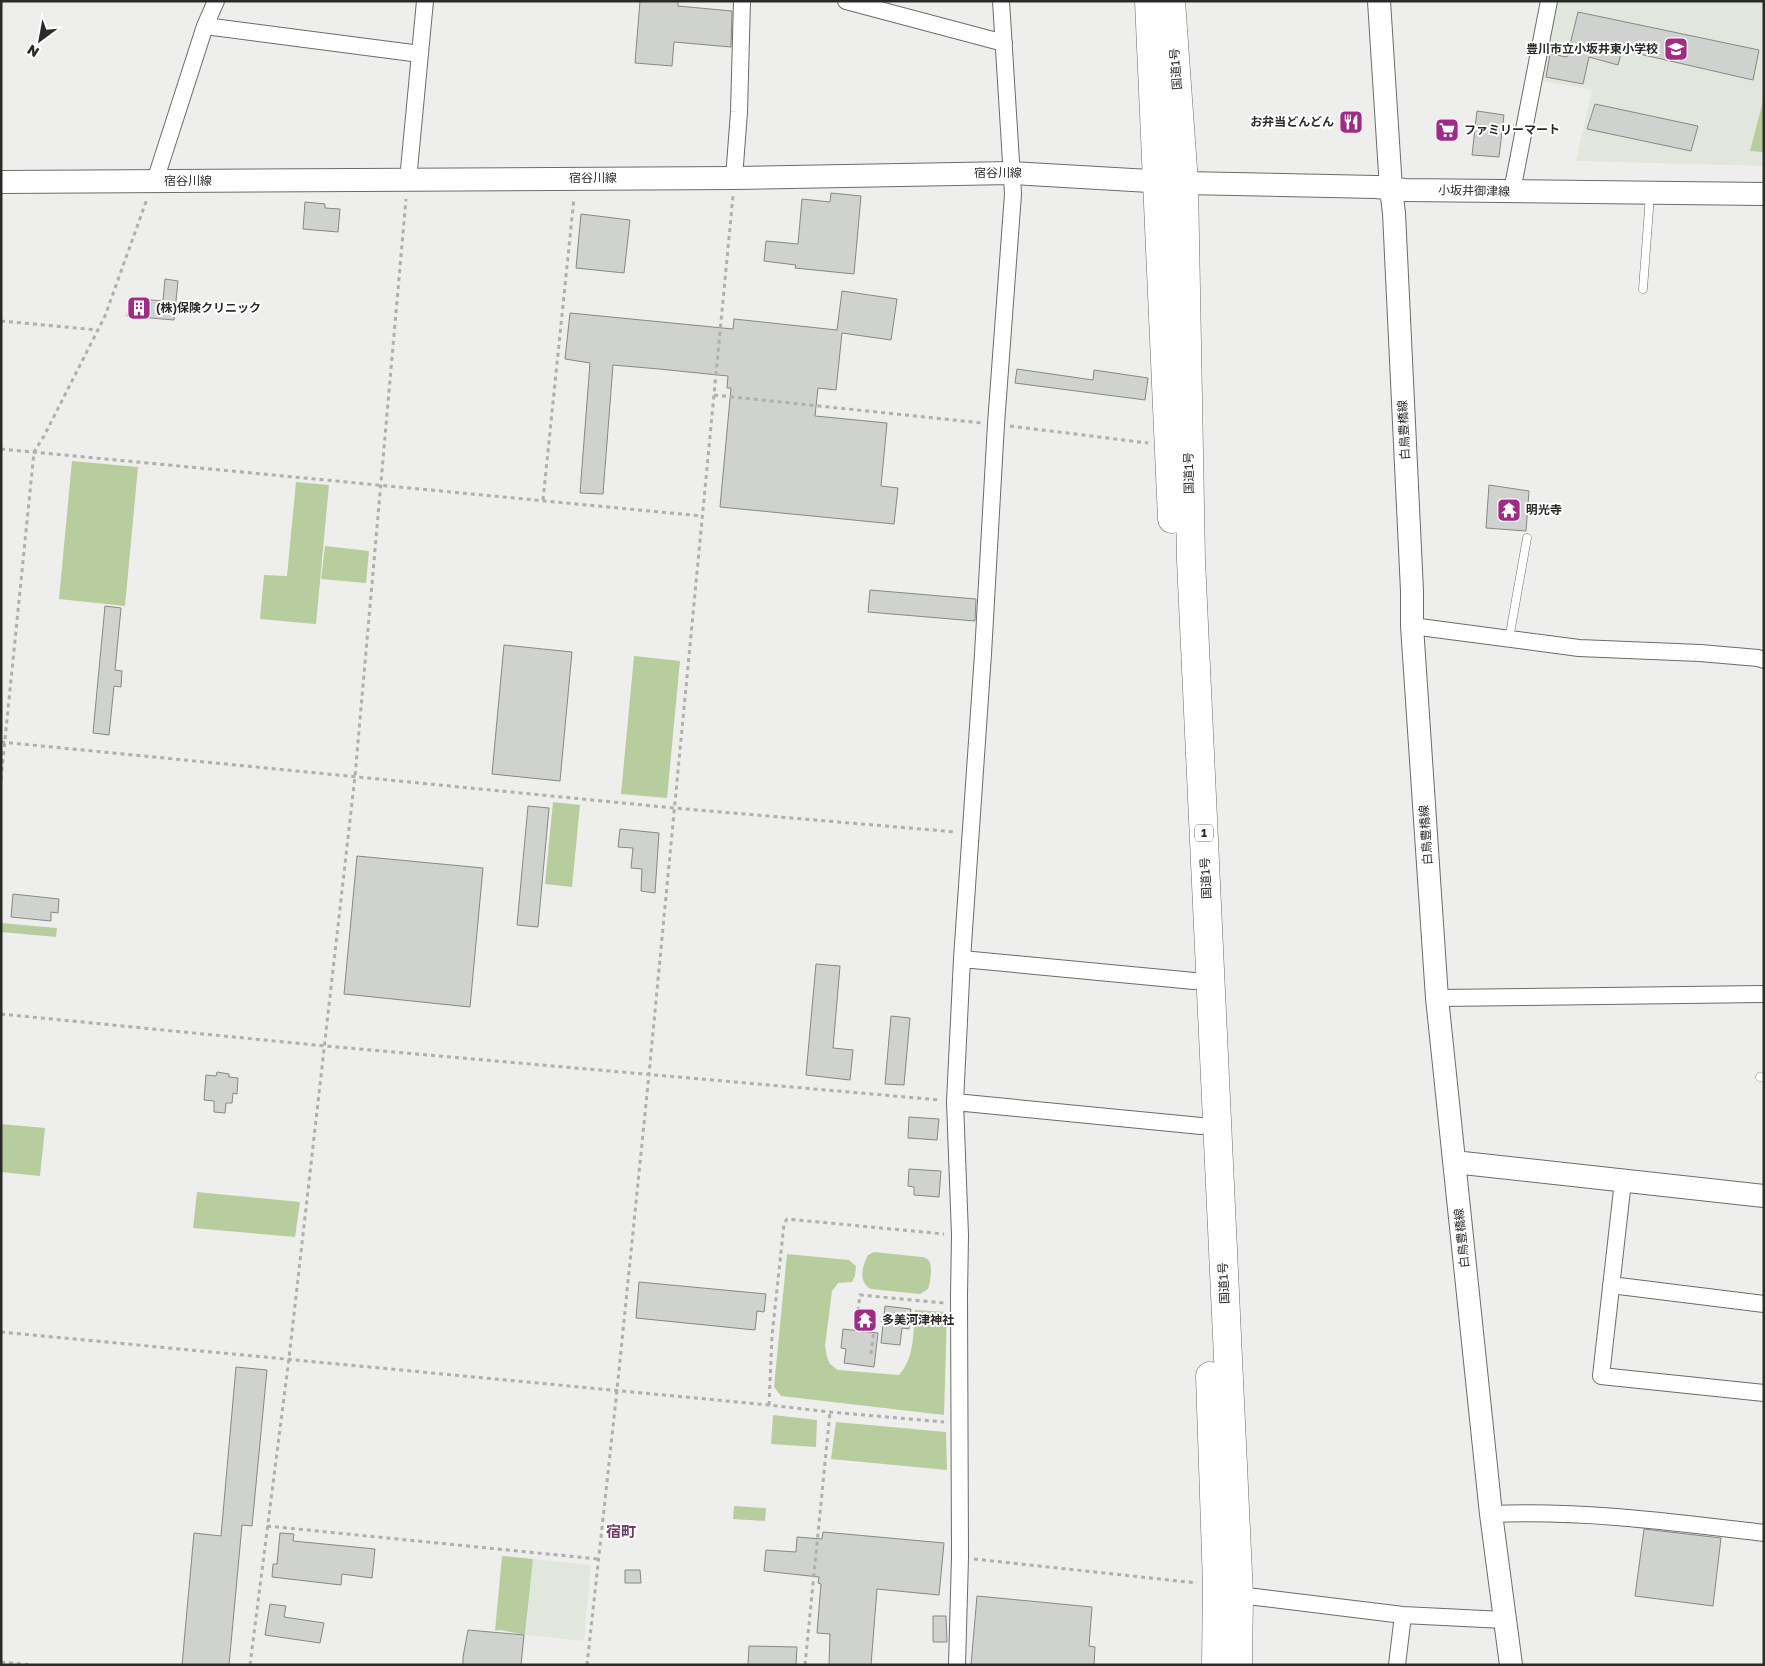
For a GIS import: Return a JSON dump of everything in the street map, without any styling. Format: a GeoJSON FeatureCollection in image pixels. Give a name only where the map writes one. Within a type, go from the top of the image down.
{"type":"FeatureCollection","features":[{"type":"Feature","properties":{"kind":"highway","name":"国道1号"},"geometry":{"type":"LineString","coordinates":[[1149,1],[1168,445],[1201,1126],[1228,1590],[1238,1665]]}},
{"type":"Feature","properties":{"kind":"highway","name":"国道1号"},"geometry":{"type":"LineString","coordinates":[[1172,1],[1184,183],[1191,570],[1228,1590],[1216,1665]]}},
{"type":"Feature","properties":{"kind":"main road","name":"白鳥豊橋線"},"geometry":{"type":"LineString","coordinates":[[1380,1],[1390,189],[1394,213],[1412,581],[1412,626],[1437,998],[1491,1514],[1511,1665]]}},
{"type":"Feature","properties":{"kind":"main road","name":"宿谷川線"},"geometry":{"type":"LineString","coordinates":[[1,182],[734,178],[1012,173],[1184,183]]}},
{"type":"Feature","properties":{"kind":"main road","name":"小坂井御津線"},"geometry":{"type":"LineString","coordinates":[[1184,183],[1390,189],[1764,194]]}},
{"type":"Feature","properties":{"kind":"main road"},"geometry":{"type":"LineString","coordinates":[[1454,1162],[1764,1196]]}},
{"type":"Feature","properties":{"kind":"street"},"geometry":{"type":"LineString","coordinates":[[154,181],[205,26],[216,1]]}},
{"type":"Feature","properties":{"kind":"street"},"geometry":{"type":"LineString","coordinates":[[408,180],[425,1]]}},
{"type":"Feature","properties":{"kind":"street"},"geometry":{"type":"LineString","coordinates":[[734,178],[739,112],[742,1]]}},
{"type":"Feature","properties":{"kind":"street"},"geometry":{"type":"LineString","coordinates":[[846,1],[1004,44]]}},
{"type":"Feature","properties":{"kind":"street"},"geometry":{"type":"LineString","coordinates":[[957,1665],[960,1558],[960,1235],[956,1102],[962,959],[996,424],[1013,194],[1001,1]]}},
{"type":"Feature","properties":{"kind":"street"},"geometry":{"type":"LineString","coordinates":[[1512,191],[1549,1]]}},
{"type":"Feature","properties":{"kind":"street"},"geometry":{"type":"LineString","coordinates":[[205,26],[420,54]]}},
{"type":"Feature","properties":{"kind":"street"},"geometry":{"type":"LineString","coordinates":[[1412,626],[1579,648],[1700,653],[1764,660]]}},
{"type":"Feature","properties":{"kind":"street"},"geometry":{"type":"LineString","coordinates":[[962,959],[1194,981]]}},
{"type":"Feature","properties":{"kind":"street"},"geometry":{"type":"LineString","coordinates":[[1437,998],[1764,994]]}},
{"type":"Feature","properties":{"kind":"street"},"geometry":{"type":"LineString","coordinates":[[956,1102],[1201,1126]]}},
{"type":"Feature","properties":{"kind":"street"},"geometry":{"type":"LineString","coordinates":[[1623,1181],[1601,1376],[1764,1393]]}},
{"type":"Feature","properties":{"kind":"street"},"geometry":{"type":"LineString","coordinates":[[1611,1286],[1764,1304]]}},
{"type":"Feature","properties":{"kind":"street"},"geometry":{"type":"LineString","coordinates":[[1491,1514],[1524,1512],[1586,1514],[1764,1533]]}},
{"type":"Feature","properties":{"kind":"street"},"geometry":{"type":"LineString","coordinates":[[1228,1590],[1403,1615],[1504,1620]]}},
{"type":"Feature","properties":{"kind":"street"},"geometry":{"type":"LineString","coordinates":[[1397,1665],[1403,1615]]}},
{"type":"Feature","properties":{"kind":"lane"},"geometry":{"type":"LineString","coordinates":[[1643,289],[1650,193]]}},
{"type":"Feature","properties":{"kind":"lane"},"geometry":{"type":"LineString","coordinates":[[1509,639],[1527,538]]}},
{"type":"Feature","properties":{"kind":"path"},"geometry":{"type":"LineString","coordinates":[[543,500],[576,178]]}},
{"type":"Feature","properties":{"kind":"path"},"geometry":{"type":"LineString","coordinates":[[587,1665],[649,1074],[734,178]]}},
{"type":"Feature","properties":{"kind":"path"},"geometry":{"type":"LineString","coordinates":[[250,1665],[289,1358],[355,776],[408,180]]}},
{"type":"Feature","properties":{"kind":"path"},"geometry":{"type":"LineString","coordinates":[[1,779],[3,742],[34,452],[105,316],[154,181]]}},
{"type":"Feature","properties":{"kind":"path"},"geometry":{"type":"LineString","coordinates":[[1,321],[98,330]]}},
{"type":"Feature","properties":{"kind":"path"},"geometry":{"type":"LineString","coordinates":[[714,395],[996,424],[1168,445]]}},
{"type":"Feature","properties":{"kind":"path"},"geometry":{"type":"LineString","coordinates":[[1,449],[702,516]]}},
{"type":"Feature","properties":{"kind":"path"},"geometry":{"type":"LineString","coordinates":[[3,742],[674,808],[971,833]]}},
{"type":"Feature","properties":{"kind":"path"},"geometry":{"type":"LineString","coordinates":[[1,1014],[325,1046],[956,1102]]}},
{"type":"Feature","properties":{"kind":"path"},"geometry":{"type":"LineString","coordinates":[[769,1405],[772,1336],[784,1224],[787,1219],[960,1235]]}},
{"type":"Feature","properties":{"kind":"path"},"geometry":{"type":"LineString","coordinates":[[856,1327],[860,1295],[946,1303]]}},
{"type":"Feature","properties":{"kind":"path"},"geometry":{"type":"LineString","coordinates":[[857,1318],[882,1321]]}},
{"type":"Feature","properties":{"kind":"path"},"geometry":{"type":"LineString","coordinates":[[871,1354],[875,1320]]}},
{"type":"Feature","properties":{"kind":"path"},"geometry":{"type":"LineString","coordinates":[[1,1332],[289,1358],[960,1424]]}},
{"type":"Feature","properties":{"kind":"path"},"geometry":{"type":"LineString","coordinates":[[805,1665],[830,1412]]}},
{"type":"Feature","properties":{"kind":"path"},"geometry":{"type":"LineString","coordinates":[[267,1526],[598,1559]]}},
{"type":"Feature","properties":{"kind":"path"},"geometry":{"type":"LineString","coordinates":[[960,1558],[1228,1590]]}},
{"type":"Feature","properties":{"kind":"path"},"geometry":{"type":"LineString","coordinates":[[1,1662],[32,1665]]}},
{"type":"Feature","properties":{"kind":"shaded area"},"geometry":{"type":"Polygon","coordinates":[[[1556,1],[1764,1],[1764,166],[1576,161],[1592,90],[1542,81],[1556,1]]]}},
{"type":"Feature","properties":{"kind":"shaded area"},"geometry":{"type":"Polygon","coordinates":[[[533,1559],[591,1565],[584,1641],[526,1635],[533,1559]]]}},
{"type":"Feature","properties":{"kind":"green space"},"geometry":{"type":"Polygon","coordinates":[[[1764,97],[1764,152],[1750,151],[1764,97]]]}},
{"type":"Feature","properties":{"kind":"green space"},"geometry":{"type":"Polygon","coordinates":[[[72,461],[138,467],[125,606],[59,599],[72,461]]]}},
{"type":"Feature","properties":{"kind":"green space"},"geometry":{"type":"Polygon","coordinates":[[[296,482],[329,485],[316,624],[260,619],[264,575],[287,576],[296,482]]]}},
{"type":"Feature","properties":{"kind":"green space"},"geometry":{"type":"Polygon","coordinates":[[[325,546],[369,551],[366,583],[321,579],[325,546]]]}},
{"type":"Feature","properties":{"kind":"green space"},"geometry":{"type":"Polygon","coordinates":[[[634,656],[680,661],[667,798],[621,794],[634,656]]]}},
{"type":"Feature","properties":{"kind":"green space"},"geometry":{"type":"Polygon","coordinates":[[[553,802],[580,805],[572,887],[545,884],[553,802]]]}},
{"type":"Feature","properties":{"kind":"green space"},"geometry":{"type":"Polygon","coordinates":[[[1,923],[57,928],[56,937],[1,932],[1,923]]]}},
{"type":"Feature","properties":{"kind":"green space"},"geometry":{"type":"Polygon","coordinates":[[[1,1124],[45,1128],[40,1176],[1,1172],[1,1124]]]}},
{"type":"Feature","properties":{"kind":"green space"},"geometry":{"type":"Polygon","coordinates":[[[197,1192],[300,1202],[295,1237],[193,1228],[197,1192]]]}},
{"type":"Feature","properties":{"kind":"green space"},"geometry":{"type":"Polygon","coordinates":[[[874,1252],[927,1259],[931,1270],[928,1289],[920,1294],[871,1289],[864,1283],[862,1274],[868,1255],[874,1252]]]}},
{"type":"Feature","properties":{"kind":"green space"},"geometry":{"type":"Polygon","coordinates":[[[787,1254],[849,1260],[856,1266],[852,1282],[838,1283],[832,1291],[825,1346],[830,1364],[838,1370],[899,1375],[911,1353],[915,1310],[947,1312],[944,1415],[781,1396],[774,1387],[787,1254]]]}},
{"type":"Feature","properties":{"kind":"green space"},"geometry":{"type":"Polygon","coordinates":[[[773,1415],[817,1420],[816,1447],[771,1444],[773,1415]]]}},
{"type":"Feature","properties":{"kind":"green space"},"geometry":{"type":"Polygon","coordinates":[[[836,1422],[946,1432],[947,1470],[831,1459],[836,1422]]]}},
{"type":"Feature","properties":{"kind":"green space"},"geometry":{"type":"Polygon","coordinates":[[[734,1506],[766,1508],[765,1521],[733,1519],[734,1506]]]}},
{"type":"Feature","properties":{"kind":"green space"},"geometry":{"type":"Polygon","coordinates":[[[502,1556],[533,1559],[525,1635],[500,1630],[495,1631],[502,1556]]]}},
{"type":"Feature","properties":{"kind":"building"},"geometry":{"type":"Polygon","coordinates":[[[640,1],[678,1],[678,6],[732,11],[731,47],[674,42],[672,66],[635,63],[640,1]]]}},
{"type":"Feature","properties":{"kind":"building"},"geometry":{"type":"Polygon","coordinates":[[[1578,12],[1759,50],[1753,80],[1622,50],[1618,65],[1589,57],[1583,84],[1546,77],[1550,54],[1567,57],[1578,12]]]}},
{"type":"Feature","properties":{"kind":"building"},"geometry":{"type":"Polygon","coordinates":[[[1595,104],[1698,126],[1691,151],[1587,129],[1595,104]]]}},
{"type":"Feature","properties":{"kind":"building"},"geometry":{"type":"Polygon","coordinates":[[[1477,111],[1504,115],[1499,157],[1472,155],[1477,111]]]}},
{"type":"Feature","properties":{"kind":"building"},"geometry":{"type":"Polygon","coordinates":[[[831,193],[861,196],[854,274],[795,268],[796,265],[764,261],[766,241],[798,244],[802,199],[830,202],[831,193]]]}},
{"type":"Feature","properties":{"kind":"building"},"geometry":{"type":"Polygon","coordinates":[[[305,202],[325,204],[325,208],[340,209],[338,232],[303,229],[305,202]]]}},
{"type":"Feature","properties":{"kind":"building"},"geometry":{"type":"Polygon","coordinates":[[[581,214],[630,220],[624,273],[576,268],[581,214]]]}},
{"type":"Feature","properties":{"kind":"building"},"geometry":{"type":"Polygon","coordinates":[[[165,279],[178,281],[174,320],[127,316],[129,298],[163,301],[165,279]]]}},
{"type":"Feature","properties":{"kind":"building"},"geometry":{"type":"Polygon","coordinates":[[[842,291],[897,299],[891,340],[842,333],[836,390],[818,388],[815,416],[887,423],[881,486],[898,488],[894,524],[720,507],[731,388],[727,388],[728,376],[659,369],[613,365],[603,494],[580,493],[590,363],[565,359],[570,313],[733,329],[734,319],[837,330],[842,291]]]}},
{"type":"Feature","properties":{"kind":"building"},"geometry":{"type":"Polygon","coordinates":[[[1017,369],[1093,380],[1094,370],[1148,378],[1145,400],[1015,383],[1017,369]]]}},
{"type":"Feature","properties":{"kind":"building"},"geometry":{"type":"Polygon","coordinates":[[[1489,485],[1529,491],[1526,531],[1486,528],[1489,485]]]}},
{"type":"Feature","properties":{"kind":"building"},"geometry":{"type":"Polygon","coordinates":[[[870,590],[976,599],[975,621],[868,612],[870,590]]]}},
{"type":"Feature","properties":{"kind":"building"},"geometry":{"type":"Polygon","coordinates":[[[105,606],[121,608],[115,670],[122,671],[121,687],[114,686],[109,735],[93,733],[105,606]]]}},
{"type":"Feature","properties":{"kind":"building"},"geometry":{"type":"Polygon","coordinates":[[[504,645],[572,652],[560,781],[492,774],[504,645]]]}},
{"type":"Feature","properties":{"kind":"building"},"geometry":{"type":"Polygon","coordinates":[[[528,806],[549,808],[538,927],[517,925],[528,806]]]}},
{"type":"Feature","properties":{"kind":"building"},"geometry":{"type":"Polygon","coordinates":[[[620,829],[659,833],[655,893],[641,891],[642,869],[631,868],[633,848],[618,847],[620,829]]]}},
{"type":"Feature","properties":{"kind":"building"},"geometry":{"type":"Polygon","coordinates":[[[357,856],[483,868],[470,1007],[344,994],[357,856]]]}},
{"type":"Feature","properties":{"kind":"building"},"geometry":{"type":"Polygon","coordinates":[[[13,894],[59,899],[58,913],[51,912],[51,921],[11,917],[13,894]]]}},
{"type":"Feature","properties":{"kind":"building"},"geometry":{"type":"Polygon","coordinates":[[[816,964],[840,966],[833,1048],[853,1050],[850,1080],[806,1075],[816,964]]]}},
{"type":"Feature","properties":{"kind":"building"},"geometry":{"type":"Polygon","coordinates":[[[891,1016],[910,1018],[904,1085],[885,1084],[891,1016]]]}},
{"type":"Feature","properties":{"kind":"building"},"geometry":{"type":"Polygon","coordinates":[[[217,1072],[229,1074],[229,1077],[238,1078],[237,1094],[233,1093],[232,1103],[226,1103],[225,1113],[214,1112],[214,1101],[204,1100],[206,1075],[216,1076],[217,1072]]]}},
{"type":"Feature","properties":{"kind":"building"},"geometry":{"type":"Polygon","coordinates":[[[909,1117],[939,1119],[937,1140],[908,1138],[909,1117]]]}},
{"type":"Feature","properties":{"kind":"building"},"geometry":{"type":"Polygon","coordinates":[[[909,1169],[941,1171],[939,1197],[914,1195],[914,1187],[908,1186],[909,1169]]]}},
{"type":"Feature","properties":{"kind":"building"},"geometry":{"type":"Polygon","coordinates":[[[639,1282],[766,1294],[764,1312],[757,1311],[755,1330],[636,1318],[639,1282]]]}},
{"type":"Feature","properties":{"kind":"building"},"geometry":{"type":"Polygon","coordinates":[[[885,1306],[911,1309],[909,1329],[902,1328],[900,1345],[881,1343],[885,1306]]]}},
{"type":"Feature","properties":{"kind":"building"},"geometry":{"type":"Polygon","coordinates":[[[843,1329],[878,1333],[874,1367],[844,1363],[846,1349],[841,1348],[843,1329]]]}},
{"type":"Feature","properties":{"kind":"building"},"geometry":{"type":"Polygon","coordinates":[[[236,1367],[267,1370],[252,1526],[242,1525],[229,1665],[182,1665],[194,1533],[221,1536],[236,1367]]]}},
{"type":"Feature","properties":{"kind":"building"},"geometry":{"type":"Polygon","coordinates":[[[1644,1529],[1721,1538],[1713,1606],[1635,1596],[1644,1529]]]}},
{"type":"Feature","properties":{"kind":"building"},"geometry":{"type":"Polygon","coordinates":[[[823,1532],[944,1543],[939,1595],[877,1589],[871,1665],[829,1665],[830,1634],[817,1633],[821,1584],[818,1583],[819,1577],[764,1571],[766,1550],[796,1552],[797,1537],[822,1539],[823,1532]]]}},
{"type":"Feature","properties":{"kind":"building"},"geometry":{"type":"Polygon","coordinates":[[[280,1533],[294,1534],[293,1541],[375,1549],[372,1578],[342,1574],[341,1585],[272,1577],[273,1564],[277,1564],[280,1533]]]}},
{"type":"Feature","properties":{"kind":"building"},"geometry":{"type":"Polygon","coordinates":[[[625,1570],[640,1570],[641,1583],[625,1583],[625,1570]]]}},
{"type":"Feature","properties":{"kind":"building"},"geometry":{"type":"Polygon","coordinates":[[[977,1596],[1092,1607],[1089,1646],[1095,1647],[1094,1665],[971,1665],[977,1596]]]}},
{"type":"Feature","properties":{"kind":"building"},"geometry":{"type":"Polygon","coordinates":[[[270,1604],[286,1606],[284,1617],[324,1623],[320,1643],[265,1635],[270,1604]]]}},
{"type":"Feature","properties":{"kind":"building"},"geometry":{"type":"Polygon","coordinates":[[[933,1616],[946,1616],[947,1642],[933,1642],[933,1616]]]}},
{"type":"Feature","properties":{"kind":"building"},"geometry":{"type":"Polygon","coordinates":[[[468,1630],[524,1635],[521,1665],[463,1665],[468,1630]]]}},
{"type":"Feature","properties":{"kind":"building"},"geometry":{"type":"Polygon","coordinates":[[[749,1646],[797,1647],[796,1665],[748,1665],[749,1646]]]}},
{"type":"Feature","properties":{"kind":"place","name":"豊川市立小坂井東小学校"},"geometry":{"type":"Point","coordinates":[1676,49]}},
{"type":"Feature","properties":{"kind":"place","name":"お弁当どんどん"},"geometry":{"type":"Point","coordinates":[1351,122]}},
{"type":"Feature","properties":{"kind":"place","name":"ファミリーマート"},"geometry":{"type":"Point","coordinates":[1447,130]}},
{"type":"Feature","properties":{"kind":"place","name":"(株)保険クリニック"},"geometry":{"type":"Point","coordinates":[139,308]}},
{"type":"Feature","properties":{"kind":"place","name":"明光寺"},"geometry":{"type":"Point","coordinates":[1509,510]}},
{"type":"Feature","properties":{"kind":"place","name":"多美河津神社"},"geometry":{"type":"Point","coordinates":[865,1320]}},
{"type":"Feature","properties":{"kind":"district","name":"宿町"},"geometry":{"type":"Point","coordinates":[621,1532]}}]}
